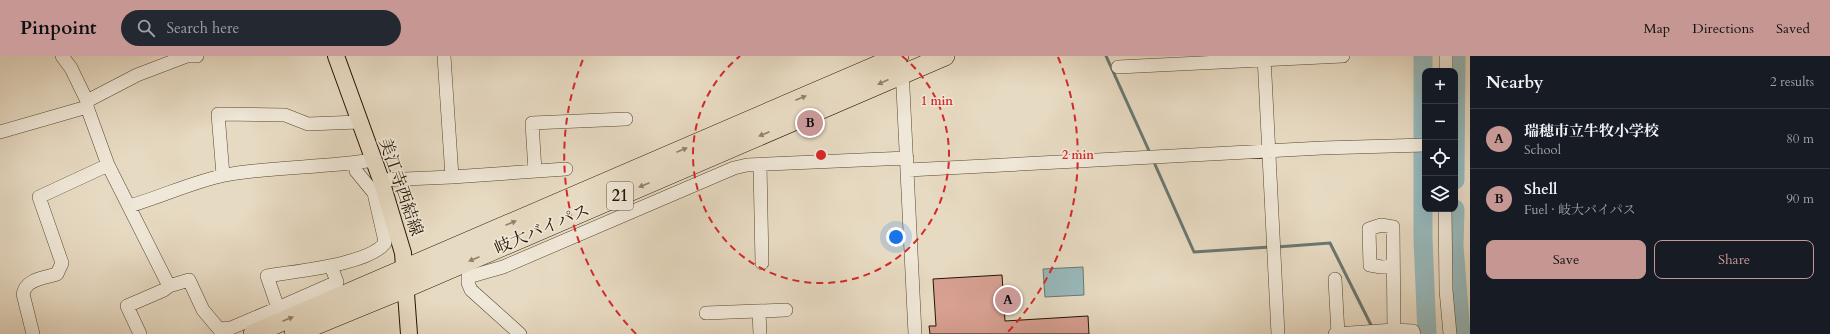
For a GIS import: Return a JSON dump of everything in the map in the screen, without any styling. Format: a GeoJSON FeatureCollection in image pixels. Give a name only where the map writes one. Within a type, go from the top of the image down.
{"type":"FeatureCollection","features":[{"type":"Feature","properties":{"kind":"highway","name":"岐大バイパス"},"geometry":{"type":"LineString","coordinates":[[253,334],[404,269],[901,62],[945,56]]}},
{"type":"Feature","properties":{"kind":"highway","name":"岐大バイパス"},"geometry":{"type":"LineString","coordinates":[[294,334],[406,288],[901,62]]}},
{"type":"Feature","properties":{"kind":"main road","name":"美江寺西結線"},"geometry":{"type":"LineString","coordinates":[[336,56],[381,180],[403,253],[409,334]]}},
{"type":"Feature","properties":{"kind":"street"},"geometry":{"type":"LineString","coordinates":[[62,56],[71,68],[87,104],[108,165],[129,206],[129,210],[169,286]]}},
{"type":"Feature","properties":{"kind":"street"},"geometry":{"type":"LineString","coordinates":[[0,132],[87,104],[137,75],[187,56],[197,56]]}},
{"type":"Feature","properties":{"kind":"street"},"geometry":{"type":"LineString","coordinates":[[444,56],[452,177]]}},
{"type":"Feature","properties":{"kind":"street"},"geometry":{"type":"LineString","coordinates":[[1118,67],[1264,58],[1343,56]]}},
{"type":"Feature","properties":{"kind":"street"},"geometry":{"type":"LineString","coordinates":[[1446,56],[1446,68]]}},
{"type":"Feature","properties":{"kind":"street"},"geometry":{"type":"LineString","coordinates":[[1264,58],[1278,334]]}},
{"type":"Feature","properties":{"kind":"street"},"geometry":{"type":"LineString","coordinates":[[901,62],[915,334]]}},
{"type":"Feature","properties":{"kind":"street"},"geometry":{"type":"LineString","coordinates":[[223,176],[218,114],[285,115],[308,124],[359,122]]}},
{"type":"Feature","properties":{"kind":"street"},"geometry":{"type":"LineString","coordinates":[[535,171],[532,123],[626,119]]}},
{"type":"Feature","properties":{"kind":"street"},"geometry":{"type":"LineString","coordinates":[[520,334],[471,290],[468,283],[468,277],[503,267],[734,168],[747,165],[907,164],[1153,157],[1422,145]]}},
{"type":"Feature","properties":{"kind":"street"},"geometry":{"type":"LineString","coordinates":[[129,206],[223,176],[294,166],[355,163],[373,160]]}},
{"type":"Feature","properties":{"kind":"street"},"geometry":{"type":"LineString","coordinates":[[278,308],[268,276],[331,266],[367,256],[380,249],[385,243],[374,194],[356,171],[355,163]]}},
{"type":"Feature","properties":{"kind":"street"},"geometry":{"type":"LineString","coordinates":[[33,334],[23,294],[24,288],[29,283],[57,274],[62,263],[39,197],[108,165]]}},
{"type":"Feature","properties":{"kind":"street"},"geometry":{"type":"LineString","coordinates":[[760,165],[760,259]]}},
{"type":"Feature","properties":{"kind":"street"},"geometry":{"type":"LineString","coordinates":[[381,180],[452,177],[566,169]]}},
{"type":"Feature","properties":{"kind":"street"},"geometry":{"type":"LineString","coordinates":[[1444,212],[1446,290],[1450,334]]}},
{"type":"Feature","properties":{"kind":"street"},"geometry":{"type":"LineString","coordinates":[[140,334],[127,306],[164,290],[169,286],[189,280],[203,310],[219,329],[231,328],[337,282],[331,266]]}},
{"type":"Feature","properties":{"kind":"street"},"geometry":{"type":"LineString","coordinates":[[1377,331],[1393,266]]}},
{"type":"Feature","properties":{"kind":"street"},"geometry":{"type":"LineString","coordinates":[[1335,279],[1338,334]]}},
{"type":"Feature","properties":{"kind":"street"},"geometry":{"type":"LineString","coordinates":[[706,313],[786,310]]}},
{"type":"Feature","properties":{"kind":"street"},"geometry":{"type":"LineString","coordinates":[[759,312],[760,334]]}},
{"type":"Feature","properties":{"kind":"street"},"geometry":{"type":"LineString","coordinates":[[1335,334],[1377,331],[1414,331],[1414,334]]}},
{"type":"Feature","properties":{"kind":"water"},"geometry":{"type":"Polygon","coordinates":[[[1083,267],[1084,295],[1045,297],[1043,269],[1083,267]]]}},
{"type":"Feature","properties":{"kind":"building"},"geometry":{"type":"Polygon","coordinates":[[[1002,275],[1005,321],[1088,316],[1089,334],[930,334],[929,326],[936,326],[933,279],[1002,275]]]}},
{"type":"Feature","properties":{"kind":"waterway"},"geometry":{"type":"LineString","coordinates":[[1106,56],[1150,153]]}},
{"type":"Feature","properties":{"kind":"waterway"},"geometry":{"type":"LineString","coordinates":[[1423,56],[1423,239],[1427,334]]}},
{"type":"Feature","properties":{"kind":"waterway"},"geometry":{"type":"LineString","coordinates":[[1455,176],[1456,56]]}},
{"type":"Feature","properties":{"kind":"waterway"},"geometry":{"type":"LineString","coordinates":[[1153,160],[1194,252],[1270,247]]}},
{"type":"Feature","properties":{"kind":"waterway"},"geometry":{"type":"LineString","coordinates":[[1455,212],[1454,246],[1461,334]]}},
{"type":"Feature","properties":{"kind":"waterway"},"geometry":{"type":"LineString","coordinates":[[1277,247],[1330,243],[1373,329]]}},
{"type":"Feature","properties":{"kind":"place","name":"Shell"},"geometry":{"type":"Point","coordinates":[810,123]}},
{"type":"Feature","properties":{"kind":"place","name":"瑞穂市立牛牧小学校"},"geometry":{"type":"Point","coordinates":[1008,300]}}]}
